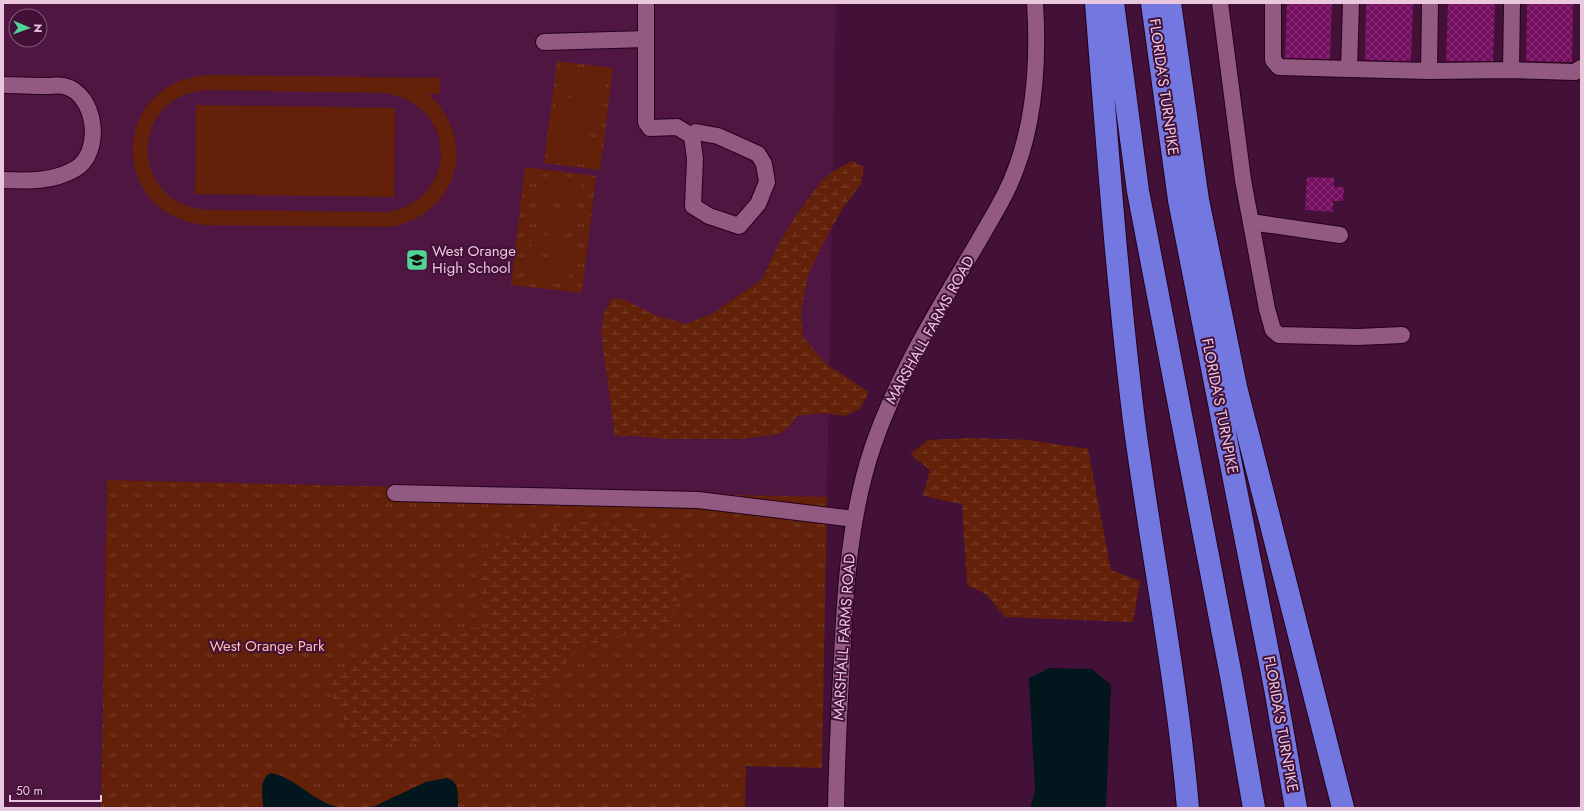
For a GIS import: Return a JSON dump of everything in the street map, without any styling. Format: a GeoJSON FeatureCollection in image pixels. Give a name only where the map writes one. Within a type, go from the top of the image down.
{"type":"FeatureCollection","features":[{"type":"Feature","properties":{"kind":"highway"},"geometry":{"type":"LineString","coordinates":[[1096,3],[1116,258],[1134,422],[1161,594],[1188,808]]}},
{"type":"Feature","properties":{"kind":"highway"},"geometry":{"type":"LineString","coordinates":[[1113,3],[1138,191],[1232,681],[1254,808]]}},
{"type":"Feature","properties":{"kind":"highway","name":"FLORIDA'S TURNPIKE"},"geometry":{"type":"LineString","coordinates":[[1152,3],[1179,200],[1275,688],[1296,808]]}},
{"type":"Feature","properties":{"kind":"highway"},"geometry":{"type":"LineString","coordinates":[[1170,3],[1198,200],[1236,388],[1343,808]]}},
{"type":"Feature","properties":{"kind":"highway"},"geometry":{"type":"LineString","coordinates":[[1161,594],[1176,778],[1176,808]]}},
{"type":"Feature","properties":{"kind":"street"},"geometry":{"type":"LineString","coordinates":[[646,3],[646,122],[650,128],[677,127],[692,136]]}},
{"type":"Feature","properties":{"kind":"street","name":"MARSHALL FARMS ROAD"},"geometry":{"type":"LineString","coordinates":[[836,808],[845,598],[855,519],[872,448],[886,410],[908,362],[1006,193],[1019,158],[1030,117],[1036,59],[1037,31],[1035,3]]}},
{"type":"Feature","properties":{"kind":"street"},"geometry":{"type":"LineString","coordinates":[[1220,3],[1243,180],[1267,309],[1273,330],[1279,335],[1358,337],[1402,335]]}},
{"type":"Feature","properties":{"kind":"street"},"geometry":{"type":"LineString","coordinates":[[1273,3],[1273,60],[1279,67],[1429,71],[1511,70],[1575,72],[1581,68]]}},
{"type":"Feature","properties":{"kind":"street"},"geometry":{"type":"LineString","coordinates":[[1349,69],[1351,3]]}},
{"type":"Feature","properties":{"kind":"street"},"geometry":{"type":"LineString","coordinates":[[1429,71],[1430,3]]}},
{"type":"Feature","properties":{"kind":"street"},"geometry":{"type":"LineString","coordinates":[[1511,70],[1512,3]]}},
{"type":"Feature","properties":{"kind":"street"},"geometry":{"type":"LineString","coordinates":[[544,42],[646,39]]}},
{"type":"Feature","properties":{"kind":"street"},"geometry":{"type":"LineString","coordinates":[[3,85],[65,86],[78,94],[88,106],[94,122],[93,138],[88,154],[77,169],[59,177],[36,180],[3,180]]}},
{"type":"Feature","properties":{"kind":"street"},"geometry":{"type":"LineString","coordinates":[[696,132],[718,136],[758,154],[764,164],[767,182],[758,204],[739,226],[709,216],[692,206],[695,159],[692,136],[696,132]]}},
{"type":"Feature","properties":{"kind":"street"},"geometry":{"type":"LineString","coordinates":[[1251,222],[1340,235]]}},
{"type":"Feature","properties":{"kind":"street"},"geometry":{"type":"LineString","coordinates":[[395,493],[698,500],[855,519]]}},
{"type":"Feature","properties":{"kind":"shaded area","name":"West Orange High School"},"geometry":{"type":"Polygon","coordinates":[[[3,3],[836,3],[827,497],[107,480],[101,808],[3,808],[3,3]]]}},
{"type":"Feature","properties":{"kind":"green space"},"geometry":{"type":"Polygon","coordinates":[[[557,61],[613,68],[600,170],[544,163],[557,61]]]}},
{"type":"Feature","properties":{"kind":"green space"},"geometry":{"type":"Polygon","coordinates":[[[560,66],[607,73],[604,100],[556,94],[560,66]]]}},
{"type":"Feature","properties":{"kind":"green space"},"geometry":{"type":"Polygon","coordinates":[[[208,75],[440,78],[440,94],[429,94],[444,113],[453,132],[456,153],[454,172],[446,191],[433,206],[415,219],[392,227],[206,225],[174,216],[151,199],[137,175],[133,149],[138,123],[152,100],[175,83],[208,75]],[[207,90],[181,96],[163,110],[152,128],[148,149],[151,170],[162,189],[180,203],[206,210],[390,212],[413,203],[430,188],[439,169],[441,150],[436,130],[425,113],[407,100],[383,93],[207,90]]]}},
{"type":"Feature","properties":{"kind":"green space"},"geometry":{"type":"Polygon","coordinates":[[[556,99],[603,105],[600,133],[552,127],[556,99]]]}},
{"type":"Feature","properties":{"kind":"green space"},"geometry":{"type":"Polygon","coordinates":[[[196,105],[395,108],[394,197],[195,194],[196,105]]]}},
{"type":"Feature","properties":{"kind":"green space"},"geometry":{"type":"Polygon","coordinates":[[[551,132],[598,138],[595,166],[547,160],[551,132]]]}},
{"type":"Feature","properties":{"kind":"green space"},"geometry":{"type":"Polygon","coordinates":[[[852,161],[864,167],[861,184],[843,208],[823,243],[808,275],[801,311],[803,337],[826,364],[869,392],[860,409],[845,416],[823,413],[797,416],[791,425],[780,434],[742,439],[670,439],[615,436],[601,333],[604,313],[612,298],[625,300],[655,315],[686,324],[713,313],[762,279],[779,243],[795,217],[822,180],[835,170],[852,161]]]}},
{"type":"Feature","properties":{"kind":"green space"},"geometry":{"type":"Polygon","coordinates":[[[525,167],[596,176],[582,293],[511,285],[525,167]]]}},
{"type":"Feature","properties":{"kind":"green space"},"geometry":{"type":"Polygon","coordinates":[[[540,176],[581,182],[579,201],[537,195],[540,176]]]}},
{"type":"Feature","properties":{"kind":"green space"},"geometry":{"type":"Polygon","coordinates":[[[536,205],[578,211],[575,229],[533,224],[536,205]]]}},
{"type":"Feature","properties":{"kind":"green space"},"geometry":{"type":"Polygon","coordinates":[[[533,233],[575,239],[572,258],[530,252],[533,233]]]}},
{"type":"Feature","properties":{"kind":"green space"},"geometry":{"type":"Polygon","coordinates":[[[529,260],[570,266],[568,285],[526,279],[529,260]]]}},
{"type":"Feature","properties":{"kind":"green space"},"geometry":{"type":"Polygon","coordinates":[[[974,438],[1030,440],[1088,449],[1111,570],[1140,581],[1133,622],[1005,617],[986,594],[967,585],[962,504],[923,496],[930,470],[910,454],[928,440],[974,438]]]}},
{"type":"Feature","properties":{"kind":"green space","name":"West Orange Park"},"geometry":{"type":"Polygon","coordinates":[[[107,480],[827,497],[822,768],[746,766],[745,808],[101,808],[107,480]]]}},
{"type":"Feature","properties":{"kind":"green space"},"geometry":{"type":"Polygon","coordinates":[[[582,522],[666,533],[686,573],[670,626],[630,633],[581,647],[535,696],[514,730],[409,742],[365,742],[342,718],[325,681],[400,633],[489,627],[481,597],[475,561],[508,535],[582,522]]]}},
{"type":"Feature","properties":{"kind":"water"},"geometry":{"type":"Polygon","coordinates":[[[1049,668],[1092,669],[1111,685],[1106,808],[1030,808],[1035,791],[1029,678],[1049,668]]]}},
{"type":"Feature","properties":{"kind":"water"},"geometry":{"type":"Polygon","coordinates":[[[271,773],[289,780],[324,802],[343,808],[263,808],[262,788],[264,779],[271,773]]]}},
{"type":"Feature","properties":{"kind":"water"},"geometry":{"type":"Polygon","coordinates":[[[447,778],[456,786],[458,794],[458,808],[363,808],[375,806],[426,782],[447,778]]]}},
{"type":"Feature","properties":{"kind":"building"},"geometry":{"type":"Polygon","coordinates":[[[1287,3],[1332,3],[1330,59],[1285,58],[1287,3]]]}},
{"type":"Feature","properties":{"kind":"building"},"geometry":{"type":"Polygon","coordinates":[[[1366,3],[1413,3],[1411,61],[1365,60],[1366,3]]]}},
{"type":"Feature","properties":{"kind":"building"},"geometry":{"type":"Polygon","coordinates":[[[1448,3],[1495,3],[1493,61],[1446,61],[1448,3]]]}},
{"type":"Feature","properties":{"kind":"building"},"geometry":{"type":"Polygon","coordinates":[[[1527,3],[1573,3],[1572,62],[1526,61],[1527,3]]]}},
{"type":"Feature","properties":{"kind":"building"},"geometry":{"type":"Polygon","coordinates":[[[1307,177],[1334,178],[1334,187],[1344,187],[1343,201],[1333,201],[1333,212],[1305,210],[1307,177]]]}},
{"type":"Feature","properties":{"kind":"place","name":"West Orange High School"},"geometry":{"type":"Point","coordinates":[417,260]}}]}
